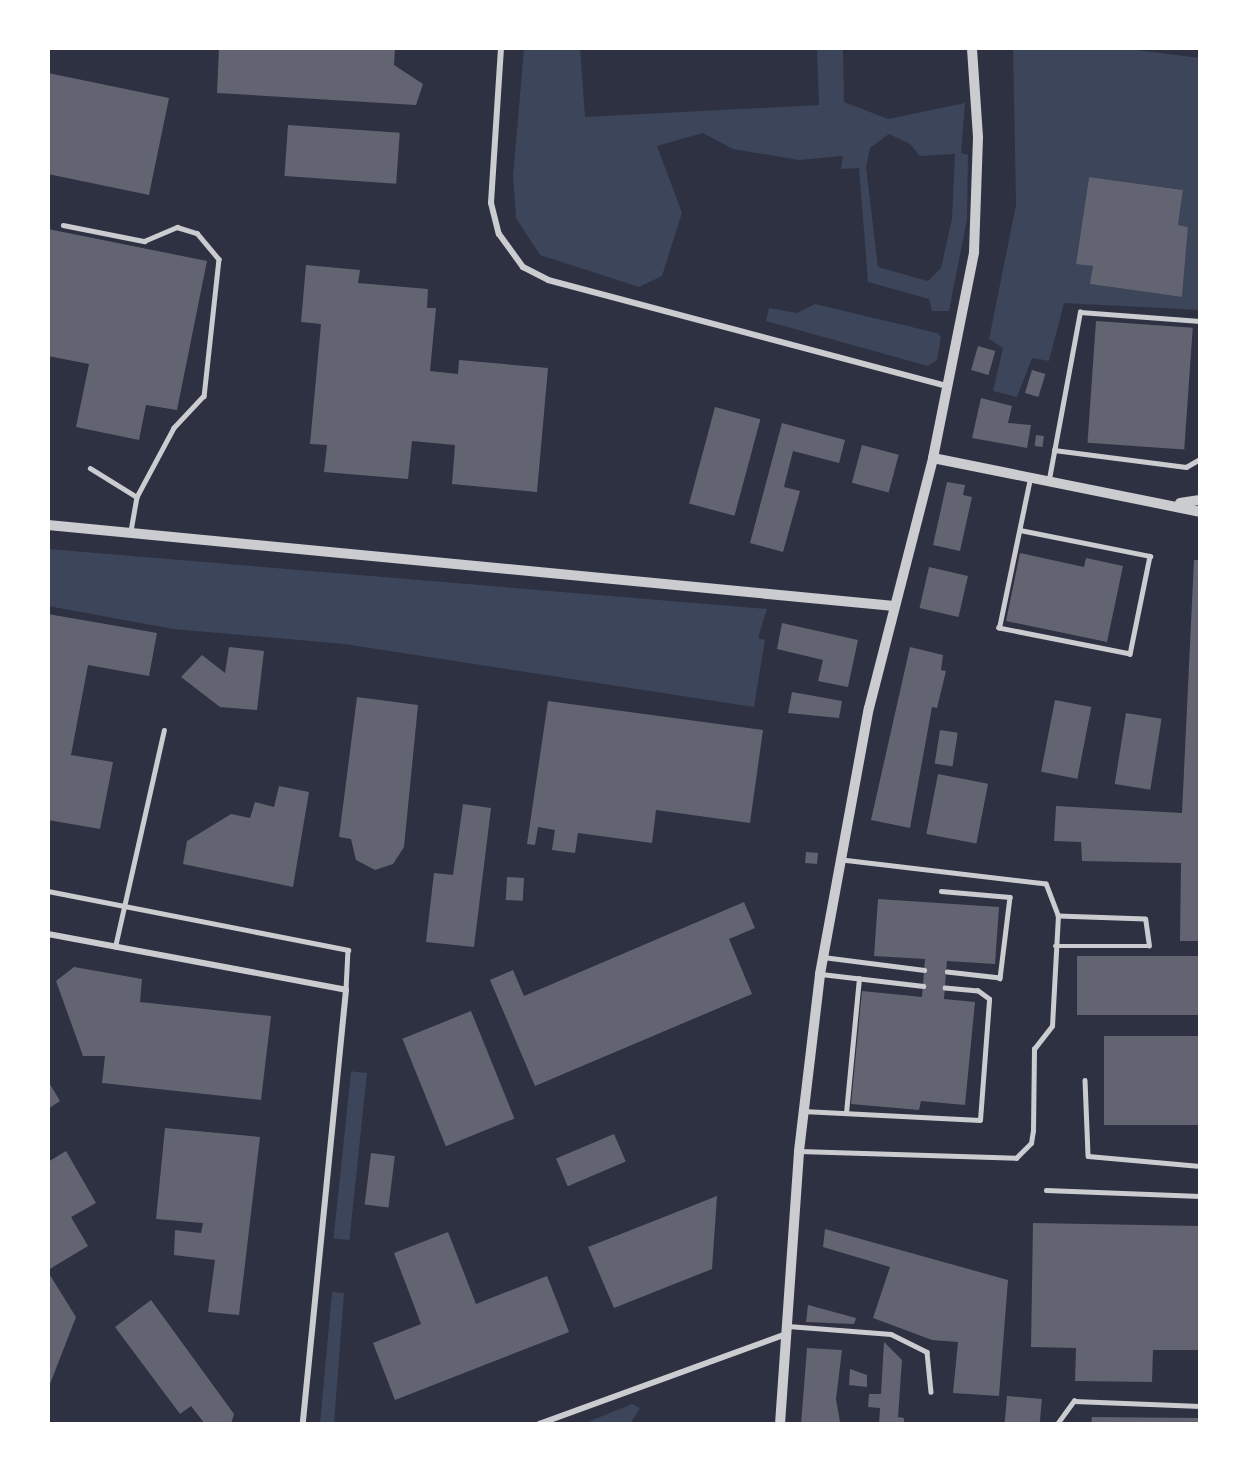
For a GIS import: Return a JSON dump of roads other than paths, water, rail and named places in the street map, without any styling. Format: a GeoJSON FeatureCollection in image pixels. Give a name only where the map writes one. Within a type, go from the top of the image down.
{"type":"FeatureCollection","features":[{"type":"Feature","properties":{"kind":"street"},"geometry":{"type":"LineString","coordinates":[[501,48],[491,203],[499,234],[523,267],[548,280],[947,386]]}},
{"type":"Feature","properties":{"kind":"street"},"geometry":{"type":"LineString","coordinates":[[780,1424],[799,1151],[820,974],[840,860],[894,606],[933,458],[974,252],[978,137],[972,48]]}},
{"type":"Feature","properties":{"kind":"street"},"geometry":{"type":"LineString","coordinates":[[933,458],[1049,479],[1200,512]]}},
{"type":"Feature","properties":{"kind":"street"},"geometry":{"type":"LineString","coordinates":[[1168,504],[1200,500]]}},
{"type":"Feature","properties":{"kind":"street"},"geometry":{"type":"LineString","coordinates":[[48,525],[894,606]]}},
{"type":"Feature","properties":{"kind":"street"},"geometry":{"type":"LineString","coordinates":[[48,934],[346,990],[303,1424]]}},
{"type":"Feature","properties":{"kind":"street"},"geometry":{"type":"LineString","coordinates":[[539,1424],[787,1330]]}},
{"type":"Feature","properties":{"kind":"lane"},"geometry":{"type":"LineString","coordinates":[[63,225],[144,241],[177,227],[197,233],[219,259],[204,396],[174,428],[137,497],[131,532]]}},
{"type":"Feature","properties":{"kind":"lane"},"geometry":{"type":"LineString","coordinates":[[1049,479],[1080,312],[1200,321]]}},
{"type":"Feature","properties":{"kind":"lane"},"geometry":{"type":"LineString","coordinates":[[1054,450],[1186,467],[1200,459]]}},
{"type":"Feature","properties":{"kind":"lane"},"geometry":{"type":"LineString","coordinates":[[90,468],[137,497]]}},
{"type":"Feature","properties":{"kind":"lane"},"geometry":{"type":"LineString","coordinates":[[1020,530],[1150,556],[1130,654],[999,628],[1030,476]]}},
{"type":"Feature","properties":{"kind":"lane"},"geometry":{"type":"LineString","coordinates":[[115,947],[164,730]]}},
{"type":"Feature","properties":{"kind":"lane"},"geometry":{"type":"LineString","coordinates":[[799,1151],[1016,1158],[1024,1153],[1033,1131],[1034,1049],[1052,1026],[1058,916],[1046,884],[840,860]]}},
{"type":"Feature","properties":{"kind":"lane"},"geometry":{"type":"LineString","coordinates":[[48,891],[124,909],[348,950],[346,990]]}},
{"type":"Feature","properties":{"kind":"lane"},"geometry":{"type":"LineString","coordinates":[[941,891],[1010,897],[1000,978],[946,972]]}},
{"type":"Feature","properties":{"kind":"lane"},"geometry":{"type":"LineString","coordinates":[[1055,946],[1149,946],[1145,919],[1058,916]]}},
{"type":"Feature","properties":{"kind":"lane"},"geometry":{"type":"LineString","coordinates":[[823,957],[924,970]]}},
{"type":"Feature","properties":{"kind":"lane"},"geometry":{"type":"LineString","coordinates":[[820,974],[923,986]]}},
{"type":"Feature","properties":{"kind":"lane"},"geometry":{"type":"LineString","coordinates":[[846,1113],[859,979]]}},
{"type":"Feature","properties":{"kind":"lane"},"geometry":{"type":"LineString","coordinates":[[803,1111],[980,1120],[989,999],[978,991],[945,988]]}},
{"type":"Feature","properties":{"kind":"lane"},"geometry":{"type":"LineString","coordinates":[[1085,1080],[1088,1156],[1200,1166]]}},
{"type":"Feature","properties":{"kind":"lane"},"geometry":{"type":"LineString","coordinates":[[1046,1191],[1200,1196]]}},
{"type":"Feature","properties":{"kind":"lane"},"geometry":{"type":"LineString","coordinates":[[787,1330],[891,1334],[927,1352],[931,1392]]}},
{"type":"Feature","properties":{"kind":"lane"},"geometry":{"type":"LineString","coordinates":[[1057,1424],[1074,1401],[1200,1406]]}}]}
